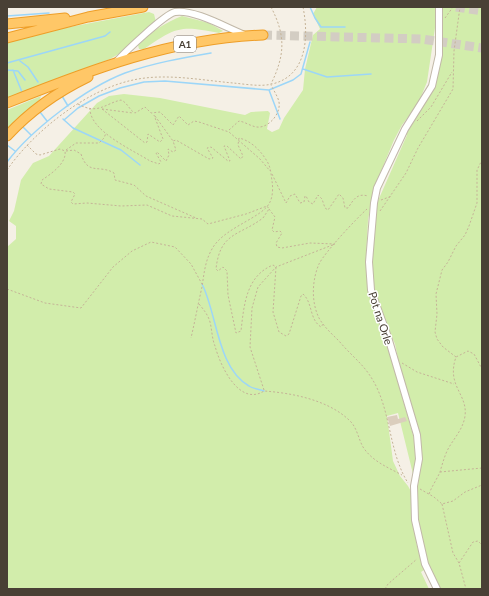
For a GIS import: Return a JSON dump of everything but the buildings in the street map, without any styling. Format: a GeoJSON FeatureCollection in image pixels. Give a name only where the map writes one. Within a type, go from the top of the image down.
{"type":"FeatureCollection","features":[{"type":"Feature","properties":{"kind":"highway"},"geometry":{"type":"LineString","coordinates":[[7,24],[88,16],[143,7]]}},
{"type":"Feature","properties":{"kind":"highway"},"geometry":{"type":"LineString","coordinates":[[7,38],[88,16]]}},
{"type":"Feature","properties":{"kind":"highway","name":"A1"},"geometry":{"type":"LineString","coordinates":[[7,103],[112,63],[186,44],[263,35]]}},
{"type":"Feature","properties":{"kind":"highway"},"geometry":{"type":"LineString","coordinates":[[7,136],[24,119],[48,100],[112,63]]}},
{"type":"Feature","properties":{"kind":"street","name":"Pot na Orle"},"geometry":{"type":"LineString","coordinates":[[437,589],[422,555],[415,520],[414,486],[419,448],[388,337],[371,290],[369,256],[372,215],[377,188],[405,129],[432,86],[439,55],[439,7]]}},
{"type":"Feature","properties":{"kind":"street"},"geometry":{"type":"LineString","coordinates":[[112,63],[174,10],[194,14],[246,36]]}},
{"type":"Feature","properties":{"kind":"path"},"geometry":{"type":"LineString","coordinates":[[271,7],[280,28],[282,52],[278,69],[271,85]]}},
{"type":"Feature","properties":{"kind":"path"},"geometry":{"type":"LineString","coordinates":[[7,170],[27,145],[43,130],[78,104],[110,87],[144,78],[181,78],[271,85],[289,77],[298,68],[301,61],[306,34],[303,7]]}},
{"type":"Feature","properties":{"kind":"path"},"geometry":{"type":"LineString","coordinates":[[439,22],[444,19],[453,7]]}},
{"type":"Feature","properties":{"kind":"path"},"geometry":{"type":"LineString","coordinates":[[372,215],[381,210],[392,196],[453,89],[455,80],[453,71],[460,7]]}},
{"type":"Feature","properties":{"kind":"path"},"geometry":{"type":"LineString","coordinates":[[416,123],[431,107],[453,71]]}},
{"type":"Feature","properties":{"kind":"path"},"geometry":{"type":"LineString","coordinates":[[228,131],[239,121],[259,127],[269,124],[273,120],[279,106],[279,101],[271,85]]}},
{"type":"Feature","properties":{"kind":"path"},"geometry":{"type":"LineString","coordinates":[[102,109],[121,100],[126,102],[133,113]]}},
{"type":"Feature","properties":{"kind":"path"},"geometry":{"type":"LineString","coordinates":[[78,104],[83,107],[133,113],[145,108],[154,114],[173,141],[176,150],[173,152],[168,148],[169,155],[166,161],[157,152],[156,153],[161,162],[159,164],[150,161],[106,133],[94,123],[90,115],[90,108]]}},
{"type":"Feature","properties":{"kind":"path"},"geometry":{"type":"LineString","coordinates":[[102,109],[146,143],[148,134],[160,142],[163,139],[154,114]]}},
{"type":"Feature","properties":{"kind":"path"},"geometry":{"type":"LineString","coordinates":[[154,114],[160,112],[173,125],[179,116],[188,125],[194,121],[228,131],[237,141],[260,159],[271,172],[276,179],[286,203],[290,196],[294,194],[300,203],[304,202],[306,196],[309,202],[313,204],[318,195],[320,196],[325,208],[328,210],[339,194],[343,198],[345,208],[348,208],[354,197],[361,195],[374,200],[392,196]]}},
{"type":"Feature","properties":{"kind":"path"},"geometry":{"type":"LineString","coordinates":[[65,151],[76,143],[85,142],[95,144],[101,142],[106,133]]}},
{"type":"Feature","properties":{"kind":"path"},"geometry":{"type":"LineString","coordinates":[[191,338],[205,264],[218,240],[271,202],[273,188],[271,168],[253,145],[246,140],[239,138],[237,141]]}},
{"type":"Feature","properties":{"kind":"path"},"geometry":{"type":"LineString","coordinates":[[173,141],[176,140],[212,159],[212,156],[207,148],[210,147],[230,161],[224,146],[227,146],[241,159],[243,158],[237,141]]}},
{"type":"Feature","properties":{"kind":"path"},"geometry":{"type":"LineString","coordinates":[[27,145],[40,155],[60,149],[65,151],[74,150],[81,154],[84,163],[88,167],[110,171],[114,173],[115,180],[134,185],[146,196],[197,219]]}},
{"type":"Feature","properties":{"kind":"path"},"geometry":{"type":"LineString","coordinates":[[65,151],[66,154],[62,162],[42,180],[41,184],[49,189],[73,192],[74,194],[71,202],[73,204],[87,203],[121,206],[147,205],[172,216],[202,219],[208,224],[267,206]]}},
{"type":"Feature","properties":{"kind":"path"},"geometry":{"type":"LineString","coordinates":[[456,357],[443,347],[438,339],[436,332],[436,294],[442,270],[456,246],[465,235],[477,203],[477,170],[482,160]]}},
{"type":"Feature","properties":{"kind":"path"},"geometry":{"type":"LineString","coordinates":[[374,200],[320,263],[316,275],[313,297],[319,317],[344,348],[365,366],[372,377],[382,401],[397,462],[415,496]]}},
{"type":"Feature","properties":{"kind":"path"},"geometry":{"type":"LineString","coordinates":[[267,206],[276,217],[272,230],[274,232],[280,231],[282,233],[276,243],[277,247],[282,248],[310,243],[336,244]]}},
{"type":"Feature","properties":{"kind":"path"},"geometry":{"type":"LineString","coordinates":[[269,209],[268,214],[256,223],[230,237],[218,253],[216,269],[218,271],[223,267],[227,271],[228,295],[236,333],[241,330],[247,292],[254,279],[268,267],[272,265],[276,267]]}},
{"type":"Feature","properties":{"kind":"path"},"geometry":{"type":"LineString","coordinates":[[7,289],[44,303],[81,308],[113,267],[132,251],[151,242],[175,247],[192,264],[202,284]]}},
{"type":"Feature","properties":{"kind":"path"},"geometry":{"type":"LineString","coordinates":[[264,390],[250,347],[252,308],[258,287],[276,267],[336,244]]}},
{"type":"Feature","properties":{"kind":"path"},"geometry":{"type":"LineString","coordinates":[[276,267],[273,312],[279,332],[286,336],[289,334],[301,296],[303,294],[306,298],[314,320],[321,327],[324,323]]}},
{"type":"Feature","properties":{"kind":"path"},"geometry":{"type":"LineString","coordinates":[[198,303],[206,312],[210,323],[214,345],[221,363],[230,379],[241,392],[250,395],[258,395],[264,390],[284,393],[310,400],[336,410],[355,427],[363,447],[375,461],[403,475]]}},
{"type":"Feature","properties":{"kind":"path"},"geometry":{"type":"LineString","coordinates":[[456,357],[468,351],[474,354],[482,369]]}},
{"type":"Feature","properties":{"kind":"path"},"geometry":{"type":"LineString","coordinates":[[393,356],[416,372],[455,384]]}},
{"type":"Feature","properties":{"kind":"path"},"geometry":{"type":"LineString","coordinates":[[429,494],[440,472],[447,452],[462,429],[465,415],[464,404],[452,374],[456,357]]}},
{"type":"Feature","properties":{"kind":"path"},"geometry":{"type":"LineString","coordinates":[[440,472],[482,468]]}},
{"type":"Feature","properties":{"kind":"path"},"geometry":{"type":"LineString","coordinates":[[442,504],[453,501],[465,492],[482,485]]}},
{"type":"Feature","properties":{"kind":"path"},"geometry":{"type":"LineString","coordinates":[[414,486],[437,499],[442,504],[453,553],[458,563],[466,589]]}},
{"type":"Feature","properties":{"kind":"path"},"geometry":{"type":"LineString","coordinates":[[458,563],[473,542],[478,541],[482,545]]}},
{"type":"Feature","properties":{"kind":"path"},"geometry":{"type":"LineString","coordinates":[[385,589],[388,584],[422,555]]}},
{"type":"Feature","properties":{"kind":"green space"},"geometry":{"type":"Polygon","coordinates":[[[317,7],[436,7],[435,28],[427,82],[418,104],[402,125],[394,140],[374,188],[368,220],[366,259],[369,293],[387,344],[415,442],[417,459],[415,473],[413,474],[398,413],[387,416],[393,461],[400,476],[413,495],[412,515],[417,546],[424,570],[421,572],[429,589],[7,589],[7,247],[16,239],[16,226],[9,221],[14,211],[21,180],[33,163],[49,156],[97,103],[109,96],[124,94],[160,98],[245,115],[251,112],[268,111],[270,113],[267,129],[272,132],[279,129],[284,118],[303,90],[305,69],[313,35],[320,29],[313,14],[317,7]]]}},
{"type":"Feature","properties":{"kind":"green space"},"geometry":{"type":"Polygon","coordinates":[[[441,7],[482,7],[482,589],[439,589],[428,565],[418,528],[417,494],[422,451],[417,425],[400,368],[395,344],[383,317],[375,293],[371,265],[377,203],[407,135],[406,134],[424,104],[433,81],[440,32],[441,7]]]}},
{"type":"Feature","properties":{"kind":"green space"},"geometry":{"type":"Polygon","coordinates":[[[149,12],[154,14],[156,22],[122,52],[110,59],[7,99],[7,42],[59,29],[149,12]]]}},
{"type":"Feature","properties":{"kind":"green space"},"geometry":{"type":"Polygon","coordinates":[[[182,16],[209,23],[223,31],[219,33],[195,29],[179,30],[164,36],[144,49],[139,49],[138,45],[158,28],[182,16]]]}},
{"type":"Feature","properties":{"kind":"green space"},"geometry":{"type":"Polygon","coordinates":[[[41,96],[40,99],[7,130],[7,110],[41,96]]]}},
{"type":"Feature","properties":{"kind":"waterway"},"geometry":{"type":"LineString","coordinates":[[310,7],[321,27],[345,27]]}},
{"type":"Feature","properties":{"kind":"waterway"},"geometry":{"type":"LineString","coordinates":[[7,16],[49,13]]}},
{"type":"Feature","properties":{"kind":"waterway"},"geometry":{"type":"LineString","coordinates":[[7,63],[105,36],[110,32]]}},
{"type":"Feature","properties":{"kind":"waterway"},"geometry":{"type":"LineString","coordinates":[[64,120],[78,108],[99,96],[120,88],[144,82],[165,81],[269,90],[293,80],[301,74],[310,42]]}},
{"type":"Feature","properties":{"kind":"waterway"},"geometry":{"type":"LineString","coordinates":[[7,162],[30,136],[45,123],[77,99],[110,80],[146,66],[211,53]]}},
{"type":"Feature","properties":{"kind":"waterway"},"geometry":{"type":"LineString","coordinates":[[20,61],[28,67],[38,82]]}},
{"type":"Feature","properties":{"kind":"waterway"},"geometry":{"type":"LineString","coordinates":[[303,69],[327,77],[371,74]]}},
{"type":"Feature","properties":{"kind":"waterway"},"geometry":{"type":"LineString","coordinates":[[7,70],[18,71],[25,80]]}},
{"type":"Feature","properties":{"kind":"waterway"},"geometry":{"type":"LineString","coordinates":[[13,70],[22,92]]}},
{"type":"Feature","properties":{"kind":"waterway"},"geometry":{"type":"LineString","coordinates":[[269,90],[280,119]]}},
{"type":"Feature","properties":{"kind":"waterway"},"geometry":{"type":"LineString","coordinates":[[62,96],[68,106]]}},
{"type":"Feature","properties":{"kind":"waterway"},"geometry":{"type":"LineString","coordinates":[[40,112],[47,121]]}},
{"type":"Feature","properties":{"kind":"waterway"},"geometry":{"type":"LineString","coordinates":[[63,119],[73,128],[121,150],[140,165]]}},
{"type":"Feature","properties":{"kind":"waterway"},"geometry":{"type":"LineString","coordinates":[[23,127],[31,135]]}},
{"type":"Feature","properties":{"kind":"waterway"},"geometry":{"type":"LineString","coordinates":[[7,145],[15,151]]}},
{"type":"Feature","properties":{"kind":"waterway"},"geometry":{"type":"LineString","coordinates":[[202,284],[207,296],[219,339],[230,367],[238,378],[249,386],[264,391]]}},
{"type":"Feature","properties":{"kind":"tunnel"},"geometry":{"type":"LineString","coordinates":[[456,7],[482,11]]}},
{"type":"Feature","properties":{"kind":"tunnel"},"geometry":{"type":"LineString","coordinates":[[263,35],[422,39],[482,48]]}}]}
